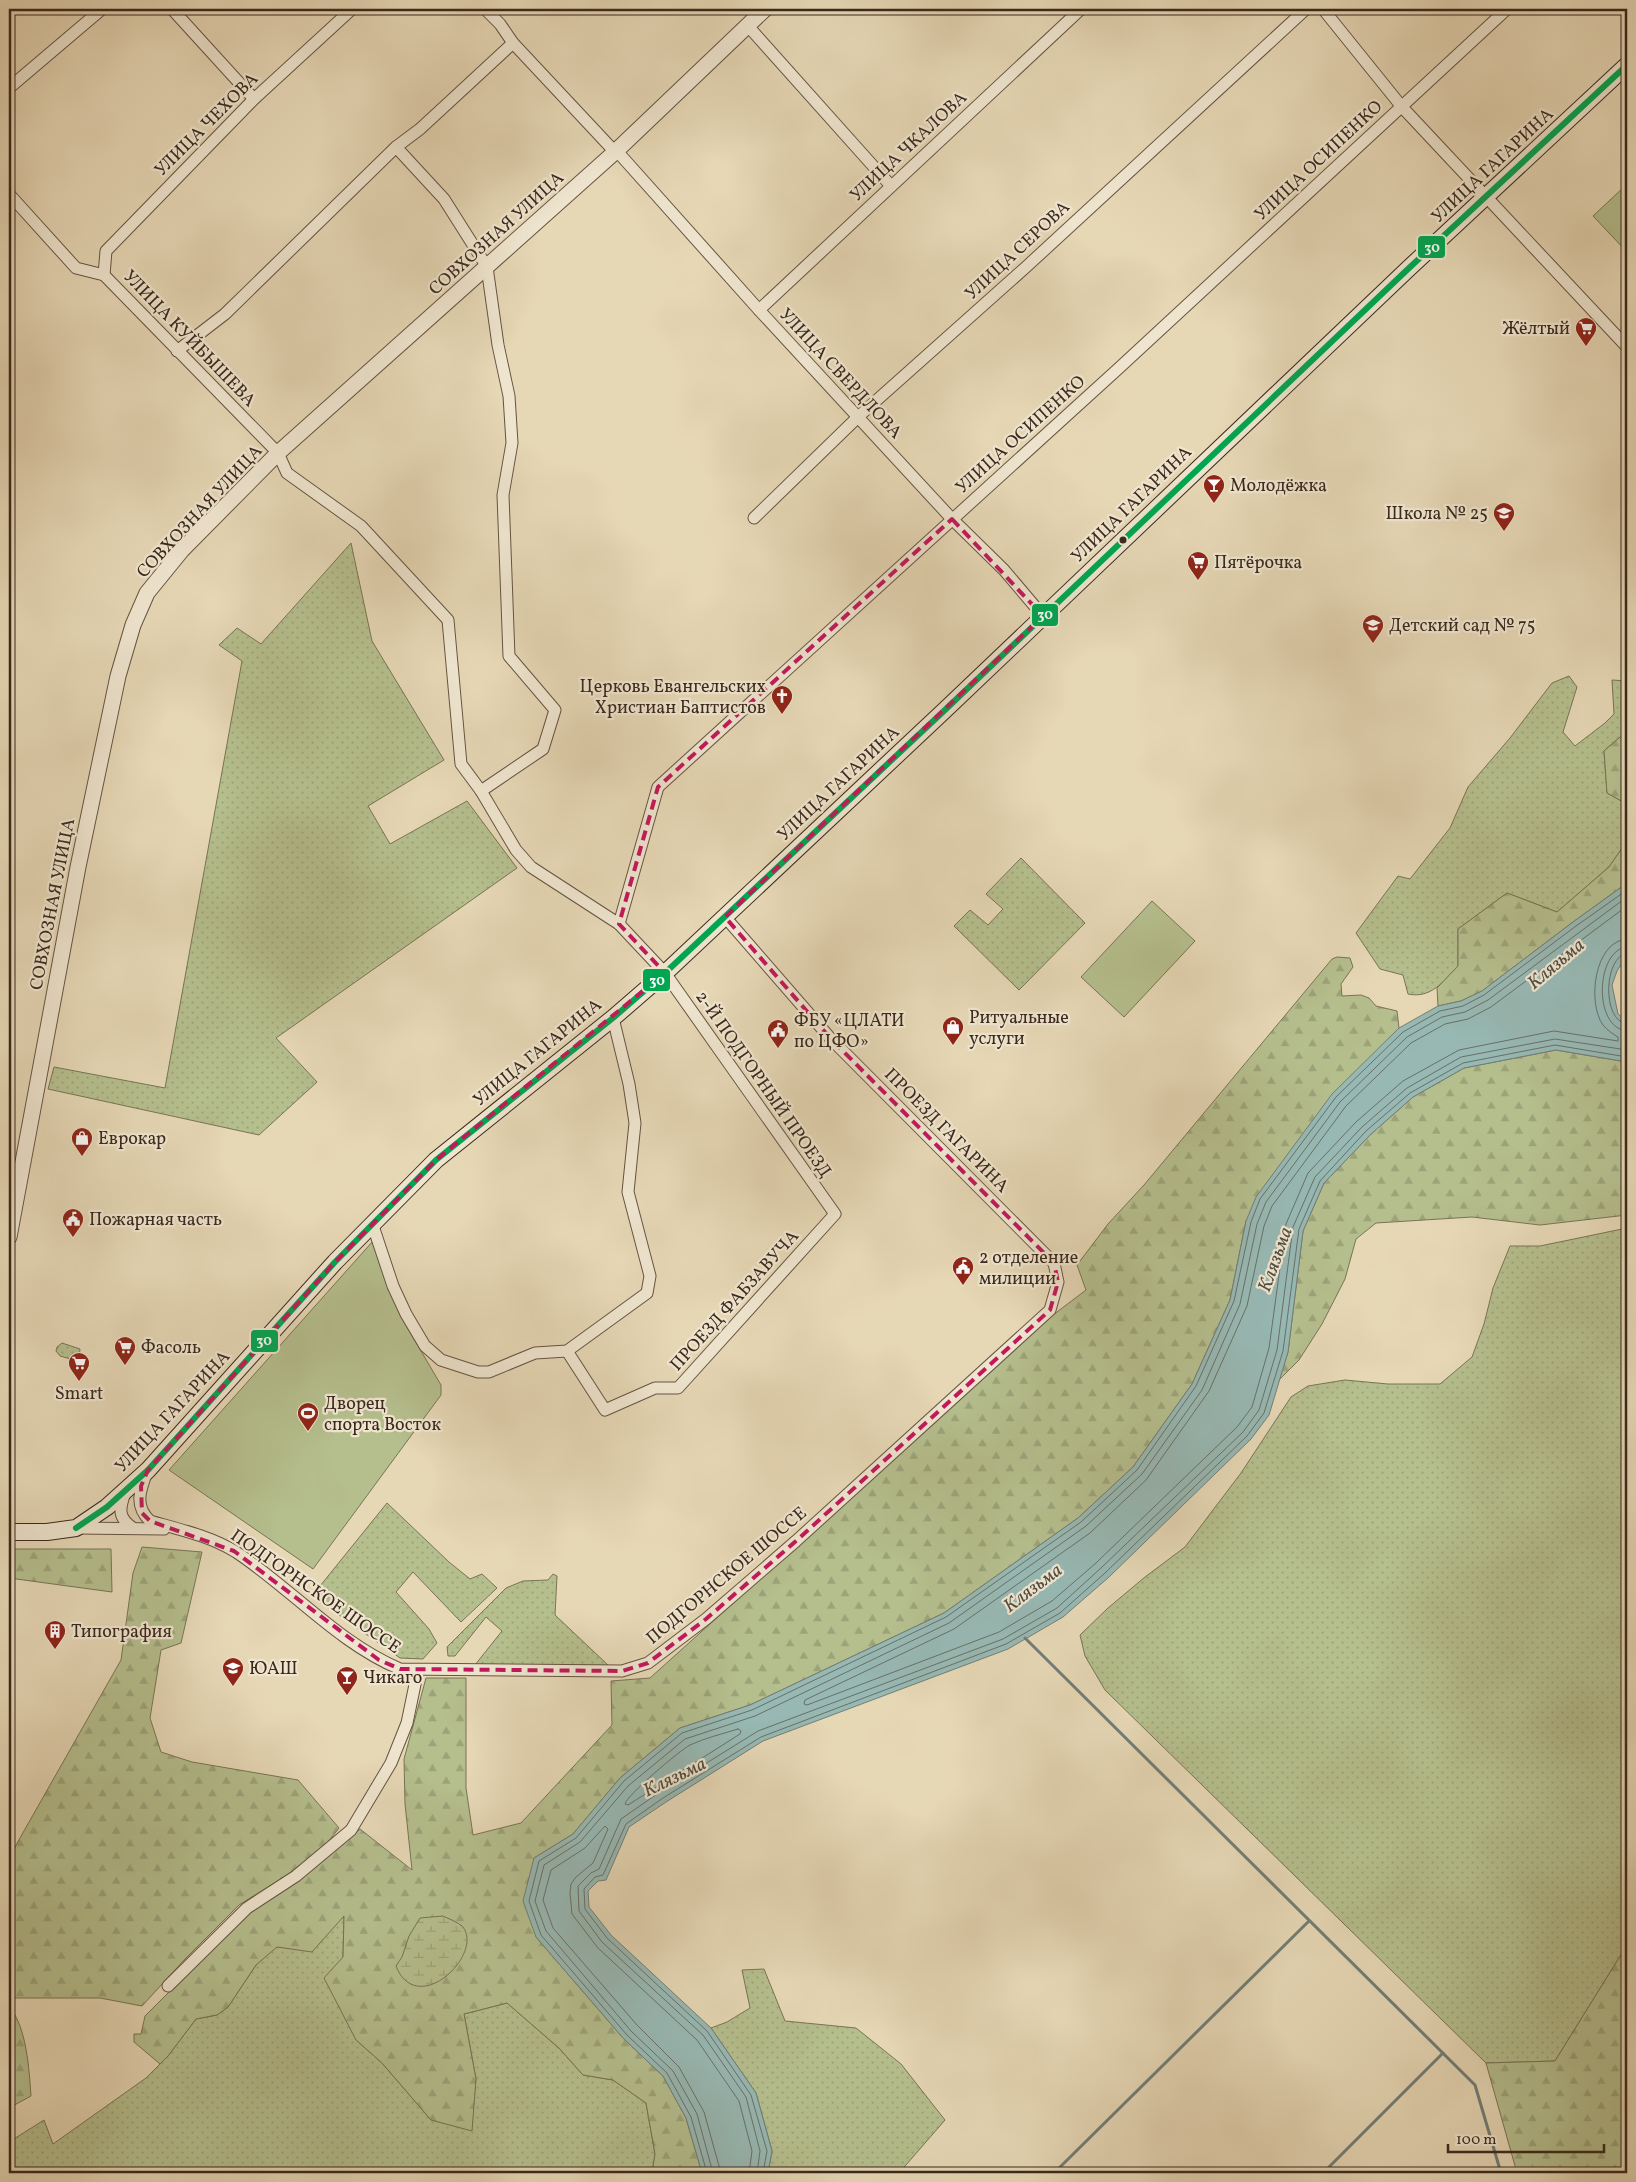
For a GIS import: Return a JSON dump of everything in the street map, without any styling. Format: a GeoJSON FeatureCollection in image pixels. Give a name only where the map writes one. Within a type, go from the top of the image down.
{"type":"FeatureCollection","features":[{"type":"Feature","properties":{"kind":"main road","name":"УЛИЦА ГАГАРИНА"},"geometry":{"type":"LineString","coordinates":[[76,1528],[107,1507],[148,1470],[372,1223],[436,1160],[613,1018],[665,973],[1044,616],[1408,269],[1627,65]]}},
{"type":"Feature","properties":{"kind":"main road"},"geometry":{"type":"LineString","coordinates":[[9,1532],[47,1532],[76,1528]]}},
{"type":"Feature","properties":{"kind":"street"},"geometry":{"type":"LineString","coordinates":[[9,88],[102,9]]}},
{"type":"Feature","properties":{"kind":"street"},"geometry":{"type":"LineString","coordinates":[[172,9],[254,99]]}},
{"type":"Feature","properties":{"kind":"street","name":"УЛИЦА ЧЕХОВА"},"geometry":{"type":"LineString","coordinates":[[104,275],[106,251],[254,99],[352,9]]}},
{"type":"Feature","properties":{"kind":"street","name":"УЛИЦА СВЕРДЛОВА"},"geometry":{"type":"LineString","coordinates":[[485,9],[500,24],[513,43],[615,151],[952,519],[1004,570],[1044,616]]}},
{"type":"Feature","properties":{"kind":"street","name":"СОВХОЗНАЯ УЛИЦА"},"geometry":{"type":"LineString","coordinates":[[9,1237],[78,867],[118,676],[133,625],[147,592],[182,550],[278,453],[615,151],[765,9]]}},
{"type":"Feature","properties":{"kind":"street","name":"УЛИЦА СЕРОВА"},"geometry":{"type":"LineString","coordinates":[[754,518],[859,416],[1018,274],[1306,9]]}},
{"type":"Feature","properties":{"kind":"street"},"geometry":{"type":"LineString","coordinates":[[1323,9],[1402,107],[1627,347]]}},
{"type":"Feature","properties":{"kind":"street","name":"УЛИЦА ОСИПЕНКО"},"geometry":{"type":"LineString","coordinates":[[619,924],[658,787],[1112,374],[1507,9]]}},
{"type":"Feature","properties":{"kind":"street","name":"УЛИЦА ЧКАЛОВА"},"geometry":{"type":"LineString","coordinates":[[759,310],[1073,11]]}},
{"type":"Feature","properties":{"kind":"street"},"geometry":{"type":"LineString","coordinates":[[748,26],[891,186]]}},
{"type":"Feature","properties":{"kind":"street"},"geometry":{"type":"LineString","coordinates":[[176,351],[225,314],[396,147],[420,129],[513,43]]}},
{"type":"Feature","properties":{"kind":"street"},"geometry":{"type":"LineString","coordinates":[[396,147],[444,199],[486,267],[498,345],[510,396],[512,443],[503,495],[509,656],[555,710],[543,748],[481,791]]}},
{"type":"Feature","properties":{"kind":"street","name":"УЛИЦА КУЙБЫШЕВА"},"geometry":{"type":"LineString","coordinates":[[9,194],[76,268],[104,275],[176,351],[278,453],[287,473],[361,526],[448,620],[461,764],[481,791]]}},
{"type":"Feature","properties":{"kind":"street","name":"2-Й ПОДГОРНЫЙ ПРОЕЗД"},"geometry":{"type":"LineString","coordinates":[[481,791],[516,850],[531,867],[619,924],[665,973],[835,1214]]}},
{"type":"Feature","properties":{"kind":"street","name":"ПРОЕЗД ГАГАРИНА"},"geometry":{"type":"LineString","coordinates":[[725,917],[831,1039],[1054,1262],[1058,1282],[1050,1310]]}},
{"type":"Feature","properties":{"kind":"street"},"geometry":{"type":"LineString","coordinates":[[372,1223],[393,1286],[406,1314],[425,1346],[441,1360],[478,1372],[489,1372],[535,1353],[567,1351],[647,1293],[650,1276],[628,1192],[635,1123],[629,1084],[613,1018]]}},
{"type":"Feature","properties":{"kind":"street","name":"ПРОЕЗД ФАБЗАВУЧА"},"geometry":{"type":"LineString","coordinates":[[567,1351],[605,1410],[655,1388],[678,1388],[835,1214]]}},
{"type":"Feature","properties":{"kind":"street","name":"ПОДГОРНСКОЕ ШОССЕ"},"geometry":{"type":"LineString","coordinates":[[180,1530],[220,1544],[234,1552],[270,1576],[378,1660],[400,1669],[622,1671],[648,1663],[706,1619],[796,1541],[1050,1310]]}},
{"type":"Feature","properties":{"kind":"street"},"geometry":{"type":"LineString","coordinates":[[148,1470],[142,1486],[140,1502],[142,1513],[150,1521],[180,1530]]}},
{"type":"Feature","properties":{"kind":"street"},"geometry":{"type":"LineString","coordinates":[[128,1487],[120,1510],[124,1520],[133,1528]]}},
{"type":"Feature","properties":{"kind":"street"},"geometry":{"type":"LineString","coordinates":[[76,1528],[180,1530]]}},
{"type":"Feature","properties":{"kind":"street"},"geometry":{"type":"LineString","coordinates":[[168,1986],[247,1908],[296,1876],[351,1830],[391,1763],[407,1723],[418,1670]]}},
{"type":"Feature","properties":{"kind":"highlighted area"},"geometry":{"type":"Polygon","coordinates":[[[952,519],[1043,616],[725,917],[831,1039],[1054,1263],[1058,1282],[1050,1310],[796,1541],[706,1619],[648,1663],[622,1671],[400,1669],[379,1660],[234,1551],[150,1521],[142,1513],[141,1486],[148,1470],[335,1262],[436,1160],[665,973],[619,924],[658,787],[952,519]]]}},
{"type":"Feature","properties":{"kind":"green space"},"geometry":{"type":"Polygon","coordinates":[[[1624,187],[1627,191],[1627,252],[1593,216],[1624,187]]]}},
{"type":"Feature","properties":{"kind":"green space"},"geometry":{"type":"Polygon","coordinates":[[[351,543],[372,641],[444,760],[368,806],[390,844],[467,801],[517,868],[276,1038],[317,1082],[259,1135],[48,1089],[54,1067],[165,1088],[242,661],[219,645],[237,628],[261,644],[351,543]]]}},
{"type":"Feature","properties":{"kind":"green space"},"geometry":{"type":"Polygon","coordinates":[[[1569,676],[1577,687],[1563,732],[1575,746],[1614,714],[1612,680],[1627,681],[1627,731],[1604,751],[1607,793],[1627,804],[1627,841],[1609,867],[1557,912],[1507,893],[1458,929],[1458,966],[1448,977],[1436,988],[1424,994],[1408,994],[1403,975],[1380,969],[1356,933],[1398,876],[1410,879],[1450,828],[1468,787],[1510,738],[1552,683],[1569,676]]]}},
{"type":"Feature","properties":{"kind":"green space"},"geometry":{"type":"Polygon","coordinates":[[[1627,731],[1627,804],[1607,793],[1604,751],[1627,731]]]}},
{"type":"Feature","properties":{"kind":"green space"},"geometry":{"type":"Polygon","coordinates":[[[1627,841],[1627,883],[1482,991],[1461,1001],[1438,1006],[1437,988],[1458,966],[1458,929],[1507,893],[1557,912],[1609,867],[1627,841]]]}},
{"type":"Feature","properties":{"kind":"green space"},"geometry":{"type":"Polygon","coordinates":[[[1021,858],[1085,923],[1019,990],[954,926],[970,910],[988,925],[1003,909],[986,894],[1021,858]]]}},
{"type":"Feature","properties":{"kind":"green space"},"geometry":{"type":"Polygon","coordinates":[[[1152,901],[1195,941],[1124,1017],[1081,977],[1152,901]]]}},
{"type":"Feature","properties":{"kind":"green space"},"geometry":{"type":"Polygon","coordinates":[[[1337,957],[1350,958],[1353,967],[1341,984],[1342,996],[1361,995],[1369,998],[1376,1006],[1397,1011],[1399,1028],[1246,1221],[1230,1300],[1192,1384],[1133,1467],[1078,1518],[944,1613],[750,1705],[680,1728],[620,1778],[573,1834],[534,1858],[536,1937],[623,2038],[663,2076],[686,2118],[702,2173],[652,2173],[655,2154],[646,2103],[613,2080],[583,2075],[559,2048],[507,2003],[464,2014],[476,2079],[472,2131],[431,2120],[382,2063],[356,2040],[324,1978],[343,1957],[344,1916],[312,1952],[277,1947],[256,1965],[228,2007],[217,2015],[196,2019],[160,2064],[134,2042],[134,2034],[141,2034],[145,2016],[243,1918],[299,1880],[360,1829],[412,1870],[405,1804],[404,1759],[426,1678],[466,1678],[466,1788],[473,1835],[521,1823],[612,1725],[611,1681],[650,1678],[1053,1315],[1086,1290],[1077,1265],[1108,1224],[1144,1185],[1332,959],[1337,957]],[[442,1916],[396,1966],[462,1926],[442,1916]]]}},
{"type":"Feature","properties":{"kind":"green space"},"geometry":{"type":"Polygon","coordinates":[[[1556,1050],[1627,1062],[1627,1215],[1540,1225],[1472,1217],[1376,1223],[1356,1239],[1345,1279],[1322,1324],[1299,1360],[1279,1380],[1288,1352],[1303,1231],[1324,1183],[1370,1135],[1413,1097],[1464,1068],[1556,1050]]]}},
{"type":"Feature","properties":{"kind":"green space"},"geometry":{"type":"Polygon","coordinates":[[[1627,1228],[1627,1945],[1555,2061],[1486,2063],[1105,1690],[1085,1656],[1080,1635],[1108,1608],[1185,1547],[1241,1473],[1291,1397],[1308,1386],[1345,1380],[1388,1384],[1440,1384],[1472,1357],[1484,1324],[1493,1288],[1510,1246],[1540,1246],[1627,1228]]]}},
{"type":"Feature","properties":{"kind":"green space","name":"Дворец спорта Восток"},"geometry":{"type":"Polygon","coordinates":[[[373,1241],[401,1317],[441,1385],[441,1395],[313,1569],[169,1470],[373,1241]]]}},
{"type":"Feature","properties":{"kind":"green space"},"geometry":{"type":"Polygon","coordinates":[[[62,1343],[80,1349],[79,1358],[74,1360],[60,1356],[56,1351],[57,1347],[62,1343]]]}},
{"type":"Feature","properties":{"kind":"green space"},"geometry":{"type":"Polygon","coordinates":[[[387,1503],[449,1562],[470,1579],[482,1574],[497,1588],[461,1622],[413,1572],[396,1592],[429,1629],[437,1643],[423,1659],[400,1658],[312,1596],[387,1503]]]}},
{"type":"Feature","properties":{"kind":"green space"},"geometry":{"type":"Polygon","coordinates":[[[142,1547],[202,1552],[181,1643],[161,1650],[150,1718],[161,1752],[192,1762],[298,1780],[339,1828],[328,1842],[290,1873],[239,1905],[185,1959],[142,2006],[100,1998],[13,1998],[9,1995],[9,1863],[16,1845],[121,1660],[133,1573],[142,1547]]]}},
{"type":"Feature","properties":{"kind":"green space"},"geometry":{"type":"Polygon","coordinates":[[[9,1549],[111,1549],[112,1592],[9,1578],[9,1549]]]}},
{"type":"Feature","properties":{"kind":"green space"},"geometry":{"type":"Polygon","coordinates":[[[553,1574],[557,1576],[555,1615],[609,1666],[475,1665],[502,1631],[486,1617],[455,1656],[448,1656],[447,1647],[506,1588],[523,1581],[548,1580],[553,1574]]]}},
{"type":"Feature","properties":{"kind":"green space"},"geometry":{"type":"Polygon","coordinates":[[[344,1915],[343,1957],[356,2040],[382,2063],[431,2120],[471,2130],[476,2079],[464,2014],[507,2003],[559,2048],[583,2075],[613,2080],[646,2103],[655,2154],[652,2173],[9,2173],[9,2142],[44,2120],[53,2144],[146,2078],[168,2056],[196,2019],[217,2015],[228,2007],[256,1965],[277,1946],[312,1951],[344,1915]]]}},
{"type":"Feature","properties":{"kind":"green space"},"geometry":{"type":"Polygon","coordinates":[[[443,1916],[463,1927],[467,1939],[464,1952],[457,1966],[445,1977],[432,1984],[418,1986],[406,1981],[396,1966],[402,1957],[409,1936],[420,1918],[443,1916]]]}},
{"type":"Feature","properties":{"kind":"green space"},"geometry":{"type":"Polygon","coordinates":[[[1627,1945],[1627,2173],[1517,2173],[1486,2063],[1555,2061],[1627,1945]]]}},
{"type":"Feature","properties":{"kind":"green space"},"geometry":{"type":"Polygon","coordinates":[[[764,1969],[785,2021],[856,2028],[901,2064],[945,2120],[899,2173],[768,2173],[772,2151],[756,2093],[711,2028],[727,2022],[750,2008],[742,1970],[764,1969]]]}},
{"type":"Feature","properties":{"kind":"green space"},"geometry":{"type":"Polygon","coordinates":[[[9,2006],[20,2026],[26,2049],[31,2096],[9,2108],[9,2006]]]}},
{"type":"Feature","properties":{"kind":"water","name":"Клязьма"},"geometry":{"type":"Polygon","coordinates":[[[1627,883],[1627,955],[1617,971],[1612,985],[1618,1014],[1627,1021],[1627,1062],[1556,1050],[1464,1068],[1413,1097],[1370,1135],[1324,1183],[1303,1231],[1288,1352],[1269,1415],[1251,1439],[1109,1577],[1063,1617],[1008,1649],[763,1741],[629,1827],[606,1880],[598,1881],[588,1891],[589,1907],[611,1935],[711,2028],[756,2093],[772,2151],[768,2173],[702,2173],[686,2118],[663,2076],[623,2038],[536,1937],[523,1901],[534,1858],[573,1834],[620,1778],[680,1728],[750,1705],[944,1613],[1078,1518],[1133,1467],[1192,1384],[1230,1300],[1246,1221],[1256,1197],[1332,1094],[1399,1028],[1438,1006],[1461,1001],[1482,991],[1627,883]]]}},
{"type":"Feature","properties":{"kind":"waterway"},"geometry":{"type":"LineString","coordinates":[[1025,1638],[1475,2085],[1501,2173]]}},
{"type":"Feature","properties":{"kind":"waterway"},"geometry":{"type":"LineString","coordinates":[[1054,2173],[1309,1921]]}},
{"type":"Feature","properties":{"kind":"waterway"},"geometry":{"type":"LineString","coordinates":[[1323,2173],[1443,2053]]}},
{"type":"Feature","properties":{"kind":"transit line","name":"30"},"geometry":{"type":"LineString","coordinates":[[76,1528],[107,1507],[148,1470],[335,1262],[436,1160],[613,1018],[665,973],[946,709],[1408,269],[1627,65]]}},
{"type":"Feature","properties":{"kind":"place","name":"Жёлтый"},"geometry":{"type":"Point","coordinates":[1586,347]}},
{"type":"Feature","properties":{"kind":"place","name":"Молодёжка"},"geometry":{"type":"Point","coordinates":[1214,504]}},
{"type":"Feature","properties":{"kind":"place","name":"Школа № 25"},"geometry":{"type":"Point","coordinates":[1504,532]}},
{"type":"Feature","properties":{"kind":"place","name":"Пятёрочка"},"geometry":{"type":"Point","coordinates":[1198,581]}},
{"type":"Feature","properties":{"kind":"place","name":"Детский сад № 75"},"geometry":{"type":"Point","coordinates":[1373,644]}},
{"type":"Feature","properties":{"kind":"place","name":"Церковь Евангельских Христиан Баптистов"},"geometry":{"type":"Point","coordinates":[782,715]}},
{"type":"Feature","properties":{"kind":"place","name":"Ритуальные услуги"},"geometry":{"type":"Point","coordinates":[953,1046]}},
{"type":"Feature","properties":{"kind":"place","name":"ФБУ «ЦЛАТИ по ЦФО»"},"geometry":{"type":"Point","coordinates":[778,1049]}},
{"type":"Feature","properties":{"kind":"place","name":"Еврокар"},"geometry":{"type":"Point","coordinates":[82,1157]}},
{"type":"Feature","properties":{"kind":"place","name":"Пожарная часть"},"geometry":{"type":"Point","coordinates":[73,1238]}},
{"type":"Feature","properties":{"kind":"place","name":"2 отделение милиции"},"geometry":{"type":"Point","coordinates":[963,1286]}},
{"type":"Feature","properties":{"kind":"place","name":"Фасоль"},"geometry":{"type":"Point","coordinates":[125,1366]}},
{"type":"Feature","properties":{"kind":"place","name":"Smart"},"geometry":{"type":"Point","coordinates":[79,1382]}},
{"type":"Feature","properties":{"kind":"place","name":"Дворец спорта Восток"},"geometry":{"type":"Point","coordinates":[308,1432]}},
{"type":"Feature","properties":{"kind":"place","name":"Типография"},"geometry":{"type":"Point","coordinates":[55,1650]}},
{"type":"Feature","properties":{"kind":"place","name":"ЮАШ"},"geometry":{"type":"Point","coordinates":[233,1687]}},
{"type":"Feature","properties":{"kind":"place","name":"Чикаго"},"geometry":{"type":"Point","coordinates":[347,1696]}}]}
